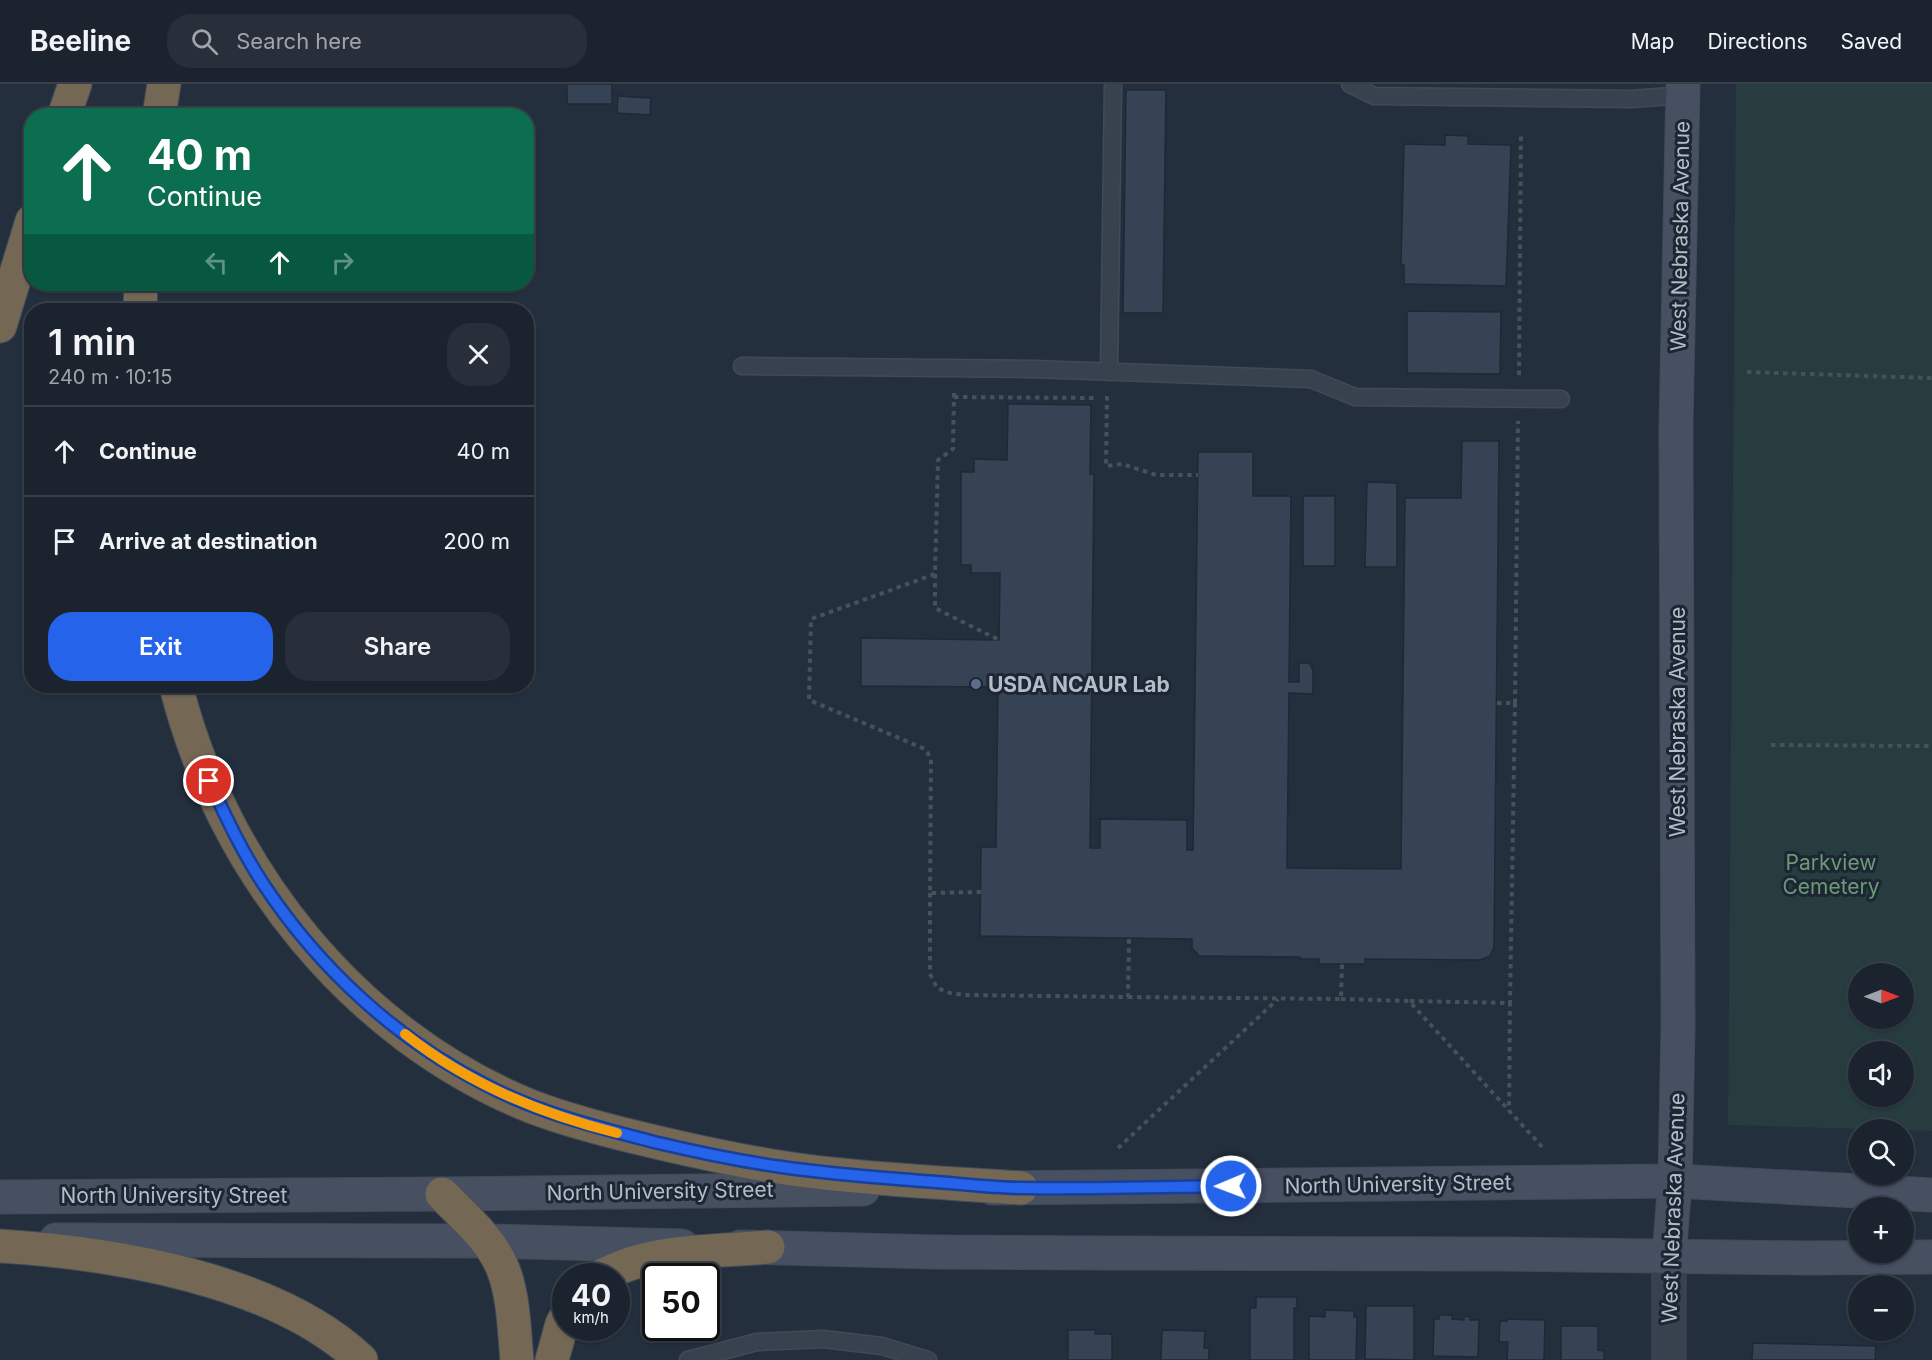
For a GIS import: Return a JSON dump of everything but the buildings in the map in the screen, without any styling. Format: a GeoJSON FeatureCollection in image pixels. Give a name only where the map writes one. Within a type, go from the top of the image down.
{"type":"FeatureCollection","features":[{"type":"Feature","properties":{"kind":"highway"},"geometry":{"type":"LineString","coordinates":[[67,108],[75,84]]}},
{"type":"Feature","properties":{"kind":"highway"},"geometry":{"type":"LineString","coordinates":[[160,108],[164,84]]}},
{"type":"Feature","properties":{"kind":"highway"},"geometry":{"type":"LineString","coordinates":[[0,326],[24,247]]}},
{"type":"Feature","properties":{"kind":"highway"},"geometry":{"type":"LineString","coordinates":[[178,693],[194,745],[233,832],[285,914],[325,962],[372,1007],[417,1043],[474,1079],[530,1106],[574,1120],[675,1147],[732,1159],[809,1171],[1021,1188]]}},
{"type":"Feature","properties":{"kind":"highway"},"geometry":{"type":"LineString","coordinates":[[442,1194],[487,1241],[499,1258],[507,1281],[517,1360]]}},
{"type":"Feature","properties":{"kind":"highway"},"geometry":{"type":"LineString","coordinates":[[0,1246],[110,1257],[210,1281],[276,1305],[303,1319],[335,1339],[361,1360]]}},
{"type":"Feature","properties":{"kind":"highway"},"geometry":{"type":"LineString","coordinates":[[630,1264],[660,1257],[768,1247]]}},
{"type":"Feature","properties":{"kind":"highway"},"geometry":{"type":"LineString","coordinates":[[552,1360],[557,1341]]}},
{"type":"Feature","properties":{"kind":"main road","name":"West Nebraska Avenue"},"geometry":{"type":"LineString","coordinates":[[1669,1257],[1675,1181],[1678,1027],[1676,427],[1683,90]]}},
{"type":"Feature","properties":{"kind":"main road","name":"North University Street"},"geometry":{"type":"LineString","coordinates":[[0,1197],[1675,1181],[1932,1195]]}},
{"type":"Feature","properties":{"kind":"main road"},"geometry":{"type":"LineString","coordinates":[[0,1239],[487,1241],[966,1252],[1932,1257]]}},
{"type":"Feature","properties":{"kind":"street","name":"West Nebraska Avenue"},"geometry":{"type":"LineString","coordinates":[[1669,1257],[1669,1360]]}},
{"type":"Feature","properties":{"kind":"lane"},"geometry":{"type":"LineString","coordinates":[[1109,372],[1113,84]]}},
{"type":"Feature","properties":{"kind":"lane"},"geometry":{"type":"LineString","coordinates":[[1350,84],[1374,96],[1632,99],[1683,90]]}},
{"type":"Feature","properties":{"kind":"lane"},"geometry":{"type":"LineString","coordinates":[[742,366],[955,368],[1311,379],[1355,397],[1561,399]]}},
{"type":"Feature","properties":{"kind":"lane"},"geometry":{"type":"LineString","coordinates":[[688,1360],[757,1342],[824,1339],[882,1346],[928,1360]]}},
{"type":"Feature","properties":{"kind":"path"},"geometry":{"type":"LineString","coordinates":[[955,368],[952,449],[938,460],[935,608],[999,640]]}},
{"type":"Feature","properties":{"kind":"path"},"geometry":{"type":"LineString","coordinates":[[1748,372],[1932,378]]}},
{"type":"Feature","properties":{"kind":"path"},"geometry":{"type":"LineString","coordinates":[[954,397],[1107,398],[1106,466],[1122,464],[1156,475],[1198,475]]}},
{"type":"Feature","properties":{"kind":"path"},"geometry":{"type":"LineString","coordinates":[[935,574],[811,619],[809,700],[925,749],[931,758],[930,974],[937,988],[965,995],[1510,1003]]}},
{"type":"Feature","properties":{"kind":"path"},"geometry":{"type":"LineString","coordinates":[[1497,703],[1515,703],[1509,1111]]}},
{"type":"Feature","properties":{"kind":"path"},"geometry":{"type":"LineString","coordinates":[[1771,745],[1932,746]]}},
{"type":"Feature","properties":{"kind":"path"},"geometry":{"type":"LineString","coordinates":[[930,893],[981,892]]}},
{"type":"Feature","properties":{"kind":"path"},"geometry":{"type":"LineString","coordinates":[[1128,997],[1129,938]]}},
{"type":"Feature","properties":{"kind":"path"},"geometry":{"type":"LineString","coordinates":[[1341,999],[1342,964]]}},
{"type":"Feature","properties":{"kind":"path"},"geometry":{"type":"LineString","coordinates":[[1118,1148],[1279,999]]}},
{"type":"Feature","properties":{"kind":"path"},"geometry":{"type":"LineString","coordinates":[[1409,1001],[1546,1152]]}},
{"type":"Feature","properties":{"kind":"green space","name":"Parkview Cemetery"},"geometry":{"type":"Polygon","coordinates":[[[1736,84],[1932,84],[1932,1131],[1914,1130],[1914,1119],[1848,1119],[1848,1129],[1728,1125],[1736,84]]]}},
{"type":"Feature","properties":{"kind":"slow traffic"},"geometry":{"type":"LineString","coordinates":[[405,1034],[487,1086],[530,1106],[617,1133]]}},
{"type":"Feature","properties":{"kind":"place","name":"USDA NCAUR Lab"},"geometry":{"type":"Point","coordinates":[976,684]}},
{"type":"Feature","properties":{"kind":"route"},"geometry":{"type":"LineString","coordinates":[[209,781],[233,832],[264,884],[304,939],[346,984],[428,1050],[487,1086],[530,1106],[594,1126],[686,1149],[809,1171],[1021,1188],[1231,1186]]}}]}
